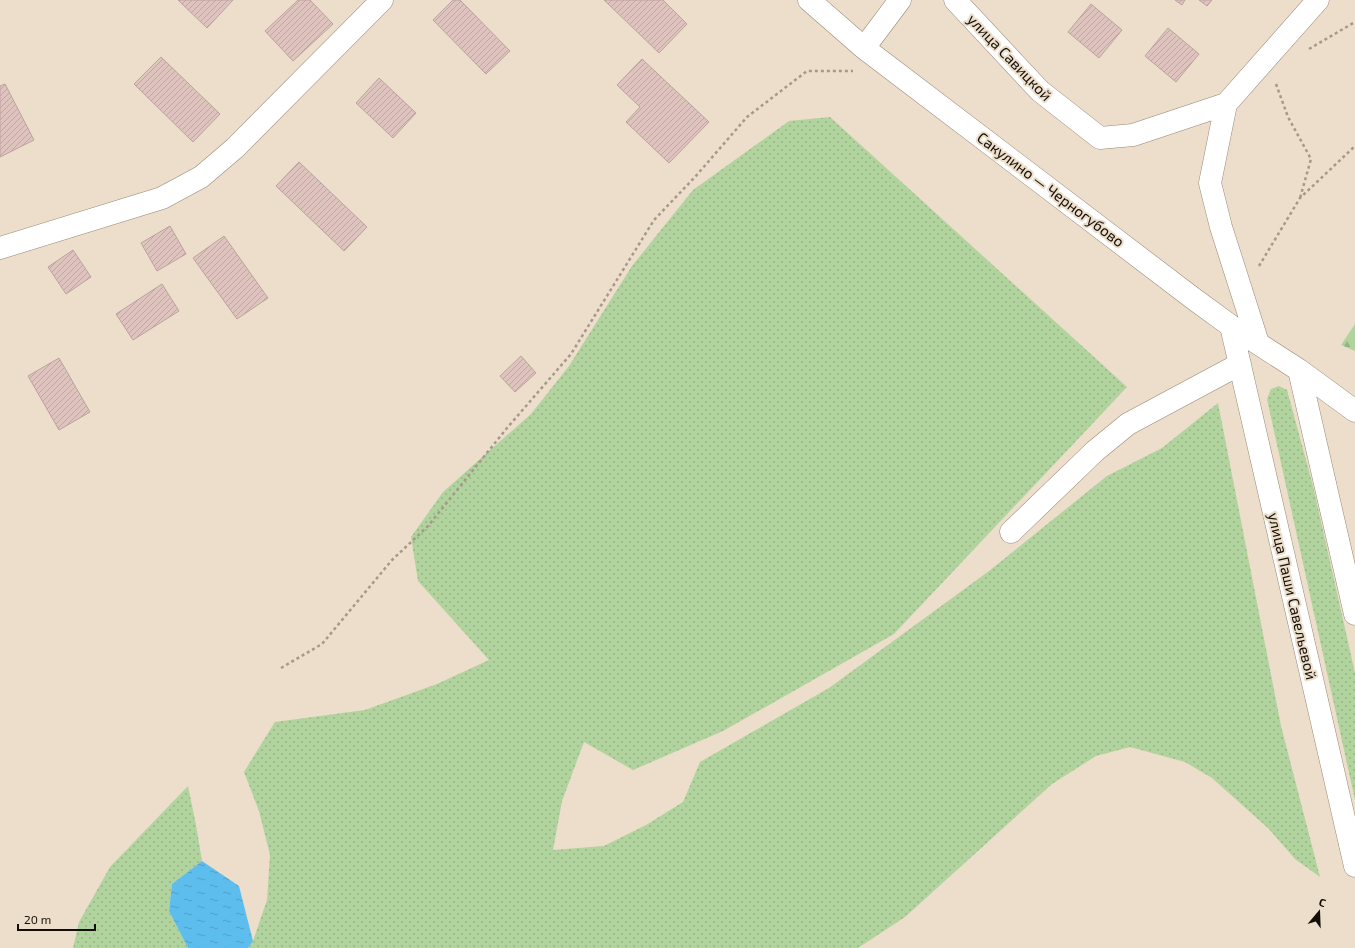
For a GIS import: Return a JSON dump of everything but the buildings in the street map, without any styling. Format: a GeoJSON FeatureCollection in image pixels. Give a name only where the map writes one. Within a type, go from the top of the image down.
{"type":"FeatureCollection","features":[{"type":"Feature","properties":{"kind":"street"},"geometry":{"type":"LineString","coordinates":[[0,248],[162,198],[201,177],[235,148],[382,0]]}},
{"type":"Feature","properties":{"kind":"street","name":"Сакулино — Черногубово"},"geometry":{"type":"LineString","coordinates":[[809,0],[864,48],[1231,326],[1299,370],[1355,411]]}},
{"type":"Feature","properties":{"kind":"street"},"geometry":{"type":"LineString","coordinates":[[864,48],[900,0]]}},
{"type":"Feature","properties":{"kind":"street","name":"улица Савицкой"},"geometry":{"type":"LineString","coordinates":[[955,0],[1040,91],[1100,138],[1134,135],[1226,104],[1318,0]]}},
{"type":"Feature","properties":{"kind":"street"},"geometry":{"type":"LineString","coordinates":[[1226,104],[1210,183],[1221,227],[1258,343]]}},
{"type":"Feature","properties":{"kind":"street","name":"улица Паши Савельевой"},"geometry":{"type":"LineString","coordinates":[[1231,326],[1355,866]]}},
{"type":"Feature","properties":{"kind":"street"},"geometry":{"type":"LineString","coordinates":[[1011,532],[1095,451],[1128,424],[1240,364]]}},
{"type":"Feature","properties":{"kind":"street"},"geometry":{"type":"LineString","coordinates":[[1299,370],[1355,614]]}},
{"type":"Feature","properties":{"kind":"path"},"geometry":{"type":"LineString","coordinates":[[281,668],[322,644],[392,560],[428,526],[507,428],[571,354],[654,220],[695,177],[748,117],[807,71],[859,71]]}},
{"type":"Feature","properties":{"kind":"path"},"geometry":{"type":"LineString","coordinates":[[1242,294],[1300,198],[1311,159],[1288,117],[1276,83]]}},
{"type":"Feature","properties":{"kind":"path"},"geometry":{"type":"LineString","coordinates":[[1300,198],[1355,146]]}},
{"type":"Feature","properties":{"kind":"green space"},"geometry":{"type":"Polygon","coordinates":[[[830,117],[1127,387],[894,634],[723,731],[633,770],[584,742],[562,801],[553,850],[604,846],[646,825],[683,802],[700,762],[829,688],[989,571],[1107,476],[1162,448],[1218,403],[1281,726],[1320,877],[1295,859],[1269,829],[1212,778],[1185,762],[1130,747],[1096,756],[1052,784],[905,917],[858,948],[248,948],[253,941],[267,900],[270,855],[259,811],[244,772],[275,722],[365,710],[437,684],[489,660],[418,581],[411,537],[443,492],[531,414],[569,366],[632,266],[693,190],[789,121],[830,117]]]}},
{"type":"Feature","properties":{"kind":"green space"},"geometry":{"type":"Polygon","coordinates":[[[1355,324],[1355,351],[1341,345],[1355,324]]]}},
{"type":"Feature","properties":{"kind":"green space"},"geometry":{"type":"Polygon","coordinates":[[[1279,386],[1287,390],[1313,486],[1355,673],[1355,800],[1267,399],[1271,389],[1279,386]]]}},
{"type":"Feature","properties":{"kind":"green space"},"geometry":{"type":"Polygon","coordinates":[[[188,786],[202,861],[172,884],[169,911],[188,948],[73,948],[79,922],[110,867],[188,786]]]}},
{"type":"Feature","properties":{"kind":"water"},"geometry":{"type":"Polygon","coordinates":[[[202,861],[239,886],[253,941],[248,948],[188,948],[169,911],[172,884],[202,861]]]}}]}
